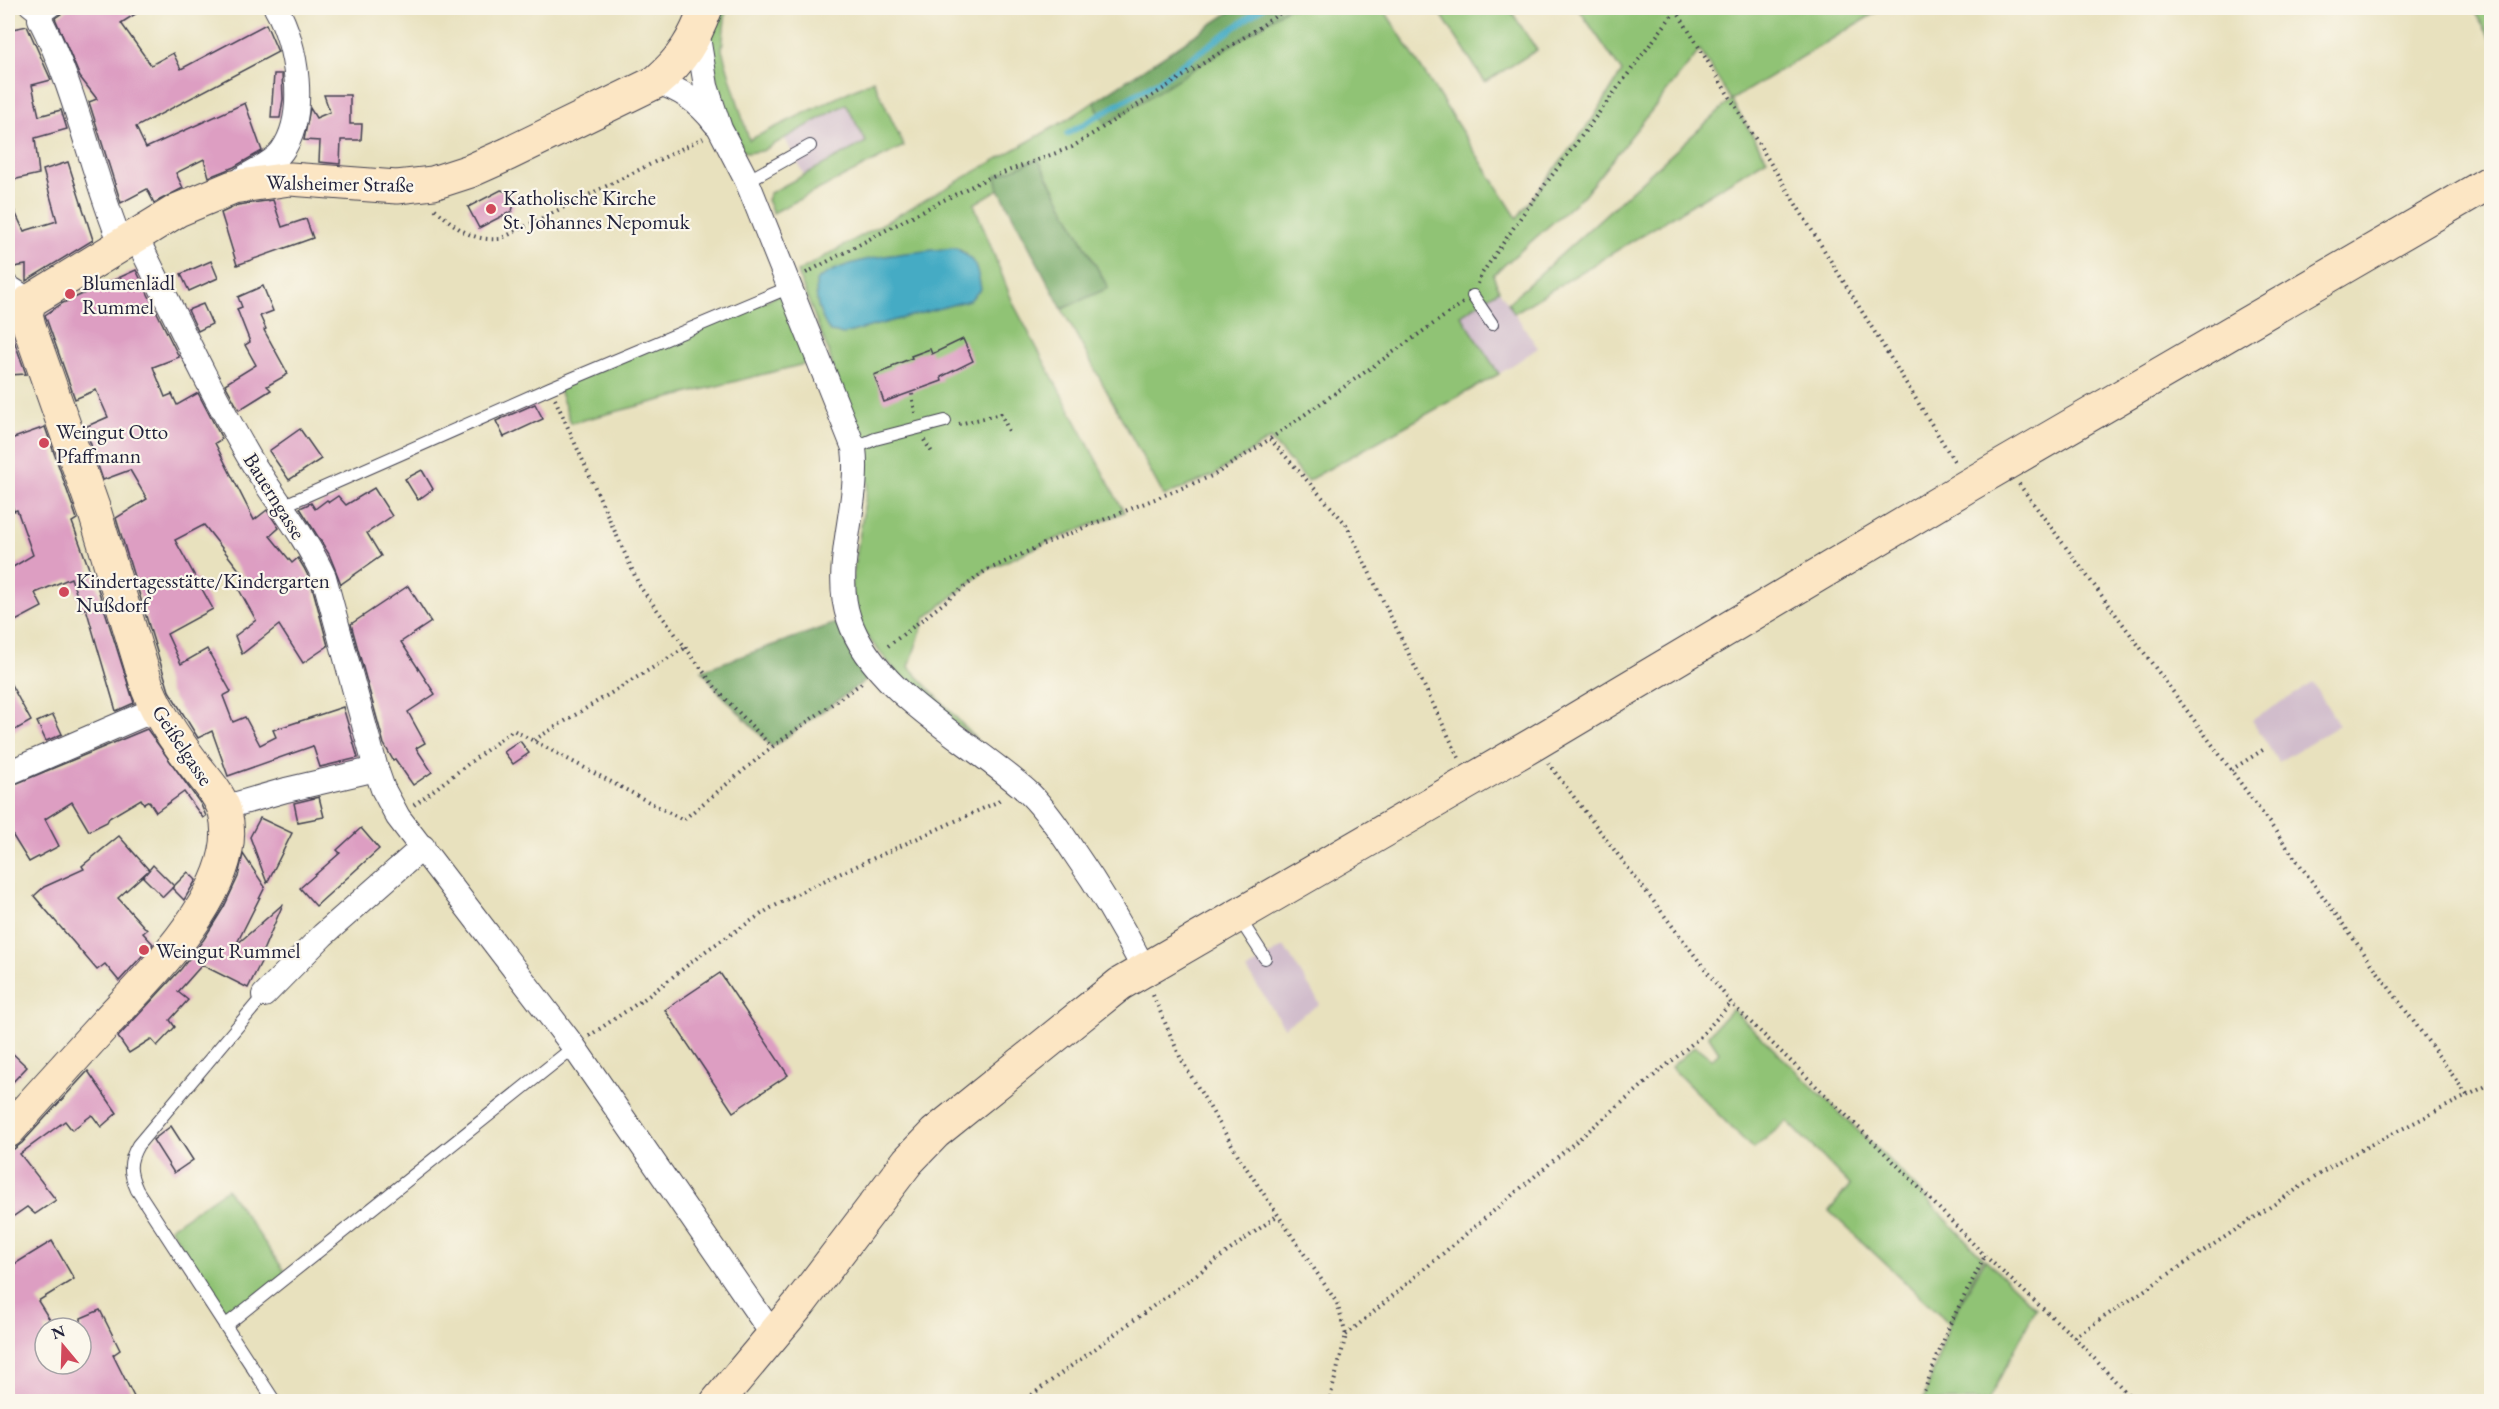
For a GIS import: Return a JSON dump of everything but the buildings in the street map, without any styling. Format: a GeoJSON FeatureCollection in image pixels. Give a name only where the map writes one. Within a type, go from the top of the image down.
{"type":"FeatureCollection","features":[{"type":"Feature","properties":{"kind":"street","name":"Walsheimer Straße"},"geometry":{"type":"LineString","coordinates":[[19,294],[129,241],[178,210],[233,187],[282,152],[292,125],[297,71],[289,34],[276,8]]}},
{"type":"Feature","properties":{"kind":"street","name":"Bauerngasse"},"geometry":{"type":"LineString","coordinates":[[41,12],[64,72],[110,217],[129,241],[204,377],[324,577],[376,769],[383,789],[398,817],[574,1047],[773,1335]]}},
{"type":"Feature","properties":{"kind":"street","name":"Walsheimer Straße"},"geometry":{"type":"LineString","coordinates":[[233,187],[290,179],[385,187],[433,183],[470,171],[656,82],[676,65],[702,19]]}},
{"type":"Feature","properties":{"kind":"street"},"geometry":{"type":"LineString","coordinates":[[702,19],[706,86],[720,129],[747,181],[854,448],[856,469],[843,579],[849,619],[874,666],[1018,784],[1053,821],[1124,930],[1144,969]]}},
{"type":"Feature","properties":{"kind":"street"},"geometry":{"type":"LineString","coordinates":[[656,82],[669,85],[691,98],[703,108],[720,129]]}},
{"type":"Feature","properties":{"kind":"street"},"geometry":{"type":"LineString","coordinates":[[717,1401],[773,1335],[881,1194],[935,1133],[1089,1008],[1144,969],[1239,917],[2004,464],[2492,182]]}},
{"type":"Feature","properties":{"kind":"street","name":"Geißelgasse"},"geometry":{"type":"LineString","coordinates":[[8,1131],[163,961],[189,929],[207,898],[220,867],[228,827],[224,808],[156,709],[95,513],[19,294]]}},
{"type":"Feature","properties":{"kind":"street"},"geometry":{"type":"LineString","coordinates":[[8,773],[156,709]]}},
{"type":"Feature","properties":{"kind":"street"},"geometry":{"type":"LineString","coordinates":[[224,808],[286,790],[376,769]]}},
{"type":"Feature","properties":{"kind":"street"},"geometry":{"type":"LineString","coordinates":[[264,994],[323,935],[427,853]]}},
{"type":"Feature","properties":{"kind":"lane"},"geometry":{"type":"LineString","coordinates":[[747,181],[810,146]]}},
{"type":"Feature","properties":{"kind":"lane"},"geometry":{"type":"LineString","coordinates":[[280,507],[790,285]]}},
{"type":"Feature","properties":{"kind":"lane"},"geometry":{"type":"LineString","coordinates":[[1473,296],[1492,324]]}},
{"type":"Feature","properties":{"kind":"lane"},"geometry":{"type":"LineString","coordinates":[[854,448],[875,439],[945,421]]}},
{"type":"Feature","properties":{"kind":"lane"},"geometry":{"type":"LineString","coordinates":[[1239,917],[1265,958]]}},
{"type":"Feature","properties":{"kind":"lane"},"geometry":{"type":"LineString","coordinates":[[264,994],[170,1105],[130,1158],[130,1174],[137,1190],[275,1401]]}},
{"type":"Feature","properties":{"kind":"lane"},"geometry":{"type":"LineString","coordinates":[[225,1326],[574,1047]]}},
{"type":"Feature","properties":{"kind":"path"},"geometry":{"type":"LineString","coordinates":[[790,285],[920,212],[963,191],[1072,147],[1287,8]]}},
{"type":"Feature","properties":{"kind":"path"},"geometry":{"type":"LineString","coordinates":[[398,817],[513,730],[683,820],[874,666],[985,571],[1046,543],[1214,475],[1473,296],[1481,275],[1523,214],[1676,9],[1969,485]]}},
{"type":"Feature","properties":{"kind":"path"},"geometry":{"type":"LineString","coordinates":[[435,208],[456,227],[482,240],[500,239],[720,129]]}},
{"type":"Feature","properties":{"kind":"path"},"geometry":{"type":"LineString","coordinates":[[550,388],[640,587],[717,691],[772,747]]}},
{"type":"Feature","properties":{"kind":"path"},"geometry":{"type":"LineString","coordinates":[[945,421],[963,424],[1001,414],[1009,431]]}},
{"type":"Feature","properties":{"kind":"path"},"geometry":{"type":"LineString","coordinates":[[1270,438],[1346,524],[1470,780]]}},
{"type":"Feature","properties":{"kind":"path"},"geometry":{"type":"LineString","coordinates":[[2004,464],[2232,770],[2467,1095]]}},
{"type":"Feature","properties":{"kind":"path"},"geometry":{"type":"LineString","coordinates":[[534,740],[685,648]]}},
{"type":"Feature","properties":{"kind":"path"},"geometry":{"type":"LineString","coordinates":[[1534,744],[1731,1003],[1900,1168],[1985,1256],[2074,1337],[2135,1401]]}},
{"type":"Feature","properties":{"kind":"path"},"geometry":{"type":"LineString","coordinates":[[2232,770],[2266,748]]}},
{"type":"Feature","properties":{"kind":"path"},"geometry":{"type":"LineString","coordinates":[[574,1047],[647,997],[707,950],[769,909],[806,889],[995,803],[1018,784]]}},
{"type":"Feature","properties":{"kind":"path"},"geometry":{"type":"LineString","coordinates":[[1144,969],[1157,1008],[1181,1059],[1241,1160],[1337,1303],[1346,1335],[1329,1401]]}},
{"type":"Feature","properties":{"kind":"path"},"geometry":{"type":"LineString","coordinates":[[1346,1335],[1699,1038],[1731,1003]]}},
{"type":"Feature","properties":{"kind":"path"},"geometry":{"type":"LineString","coordinates":[[2074,1337],[2341,1160],[2492,1083]]}},
{"type":"Feature","properties":{"kind":"path"},"geometry":{"type":"LineString","coordinates":[[1022,1401],[1278,1215]]}},
{"type":"Feature","properties":{"kind":"path"},"geometry":{"type":"LineString","coordinates":[[1920,1401],[1950,1324],[1985,1256]]}},
{"type":"Feature","properties":{"kind":"shaded area"},"geometry":{"type":"Polygon","coordinates":[[[846,104],[866,143],[804,175],[784,137],[846,104]]]}},
{"type":"Feature","properties":{"kind":"shaded area"},"geometry":{"type":"Polygon","coordinates":[[[1499,290],[1538,348],[1499,374],[1461,315],[1499,290]]]}},
{"type":"Feature","properties":{"kind":"shaded area"},"geometry":{"type":"Polygon","coordinates":[[[2313,683],[2339,725],[2278,762],[2252,720],[2313,683]]]}},
{"type":"Feature","properties":{"kind":"shaded area"},"geometry":{"type":"Polygon","coordinates":[[[1284,946],[1320,1004],[1284,1027],[1247,970],[1284,946]]]}},
{"type":"Feature","properties":{"kind":"green space"},"geometry":{"type":"Polygon","coordinates":[[[718,8],[726,8],[722,50],[749,140],[873,80],[904,146],[773,213],[767,200],[770,193],[866,142],[846,104],[762,151],[747,153],[740,149],[719,90],[711,57],[710,30],[718,8]]]}},
{"type":"Feature","properties":{"kind":"green space"},"geometry":{"type":"Polygon","coordinates":[[[1236,8],[1287,8],[1105,125],[1094,102],[1236,8]]]}},
{"type":"Feature","properties":{"kind":"green space"},"geometry":{"type":"Polygon","coordinates":[[[1287,8],[1383,8],[1517,218],[1592,120],[1622,72],[1578,8],[1878,8],[1880,10],[1731,100],[1700,50],[1584,195],[1493,275],[1499,290],[1461,315],[1499,374],[1307,481],[1270,439],[1214,475],[1164,496],[1062,309],[1108,288],[1038,159],[996,176],[999,189],[974,204],[1013,303],[1124,512],[1046,543],[985,571],[925,618],[909,667],[977,740],[913,692],[864,633],[851,588],[868,483],[854,448],[829,353],[797,272],[1070,118],[1094,102],[1105,124],[1287,8]],[[956,248],[885,256],[965,253],[956,248]]]}},
{"type":"Feature","properties":{"kind":"green space"},"geometry":{"type":"Polygon","coordinates":[[[1437,8],[1509,8],[1537,50],[1485,82],[1437,8]]]}},
{"type":"Feature","properties":{"kind":"green space"},"geometry":{"type":"Polygon","coordinates":[[[2472,8],[2491,8],[2491,39],[2472,8]]]}},
{"type":"Feature","properties":{"kind":"green space"},"geometry":{"type":"Polygon","coordinates":[[[1731,100],[1767,159],[1514,313],[1508,303],[1731,100]]]}},
{"type":"Feature","properties":{"kind":"green space"},"geometry":{"type":"Polygon","coordinates":[[[1038,159],[1108,288],[1062,309],[999,189],[996,176],[1038,159]]]}},
{"type":"Feature","properties":{"kind":"green space"},"geometry":{"type":"Polygon","coordinates":[[[786,292],[812,362],[571,423],[558,387],[786,292]]]}},
{"type":"Feature","properties":{"kind":"green space"},"geometry":{"type":"Polygon","coordinates":[[[836,623],[869,678],[772,747],[718,691],[702,670],[836,623]]]}},
{"type":"Feature","properties":{"kind":"green space"},"geometry":{"type":"Polygon","coordinates":[[[1732,1009],[1899,1170],[1983,1258],[1949,1323],[1829,1211],[1850,1185],[1787,1121],[1753,1149],[1671,1067],[1695,1046],[1712,1059],[1719,1052],[1708,1035],[1732,1009]]]}},
{"type":"Feature","properties":{"kind":"green space"},"geometry":{"type":"Polygon","coordinates":[[[227,1189],[286,1273],[228,1316],[170,1228],[227,1189]]]}},
{"type":"Feature","properties":{"kind":"green space"},"geometry":{"type":"Polygon","coordinates":[[[1985,1259],[2036,1308],[1988,1401],[1923,1401],[1949,1325],[1985,1259]]]}},
{"type":"Feature","properties":{"kind":"water"},"geometry":{"type":"Polygon","coordinates":[[[956,248],[972,260],[978,275],[981,289],[970,300],[844,334],[830,332],[819,308],[816,281],[845,266],[863,261],[956,248]]]}},
{"type":"Feature","properties":{"kind":"waterway"},"geometry":{"type":"LineString","coordinates":[[1067,134],[1160,80],[1262,8]]}},
{"type":"Feature","properties":{"kind":"place","name":"Katholische Kirche St. Johannes Nepomuk"},"geometry":{"type":"Point","coordinates":[491,209]}},
{"type":"Feature","properties":{"kind":"place","name":"Blumenlädl Rummel"},"geometry":{"type":"Point","coordinates":[70,294]}},
{"type":"Feature","properties":{"kind":"place","name":"Weingut Otto Pfaffmann"},"geometry":{"type":"Point","coordinates":[44,443]}},
{"type":"Feature","properties":{"kind":"place","name":"Kindertagesstätte/Kindergarten Nußdorf"},"geometry":{"type":"Point","coordinates":[64,592]}},
{"type":"Feature","properties":{"kind":"place","name":"Weingut Rummel"},"geometry":{"type":"Point","coordinates":[144,950]}}]}
